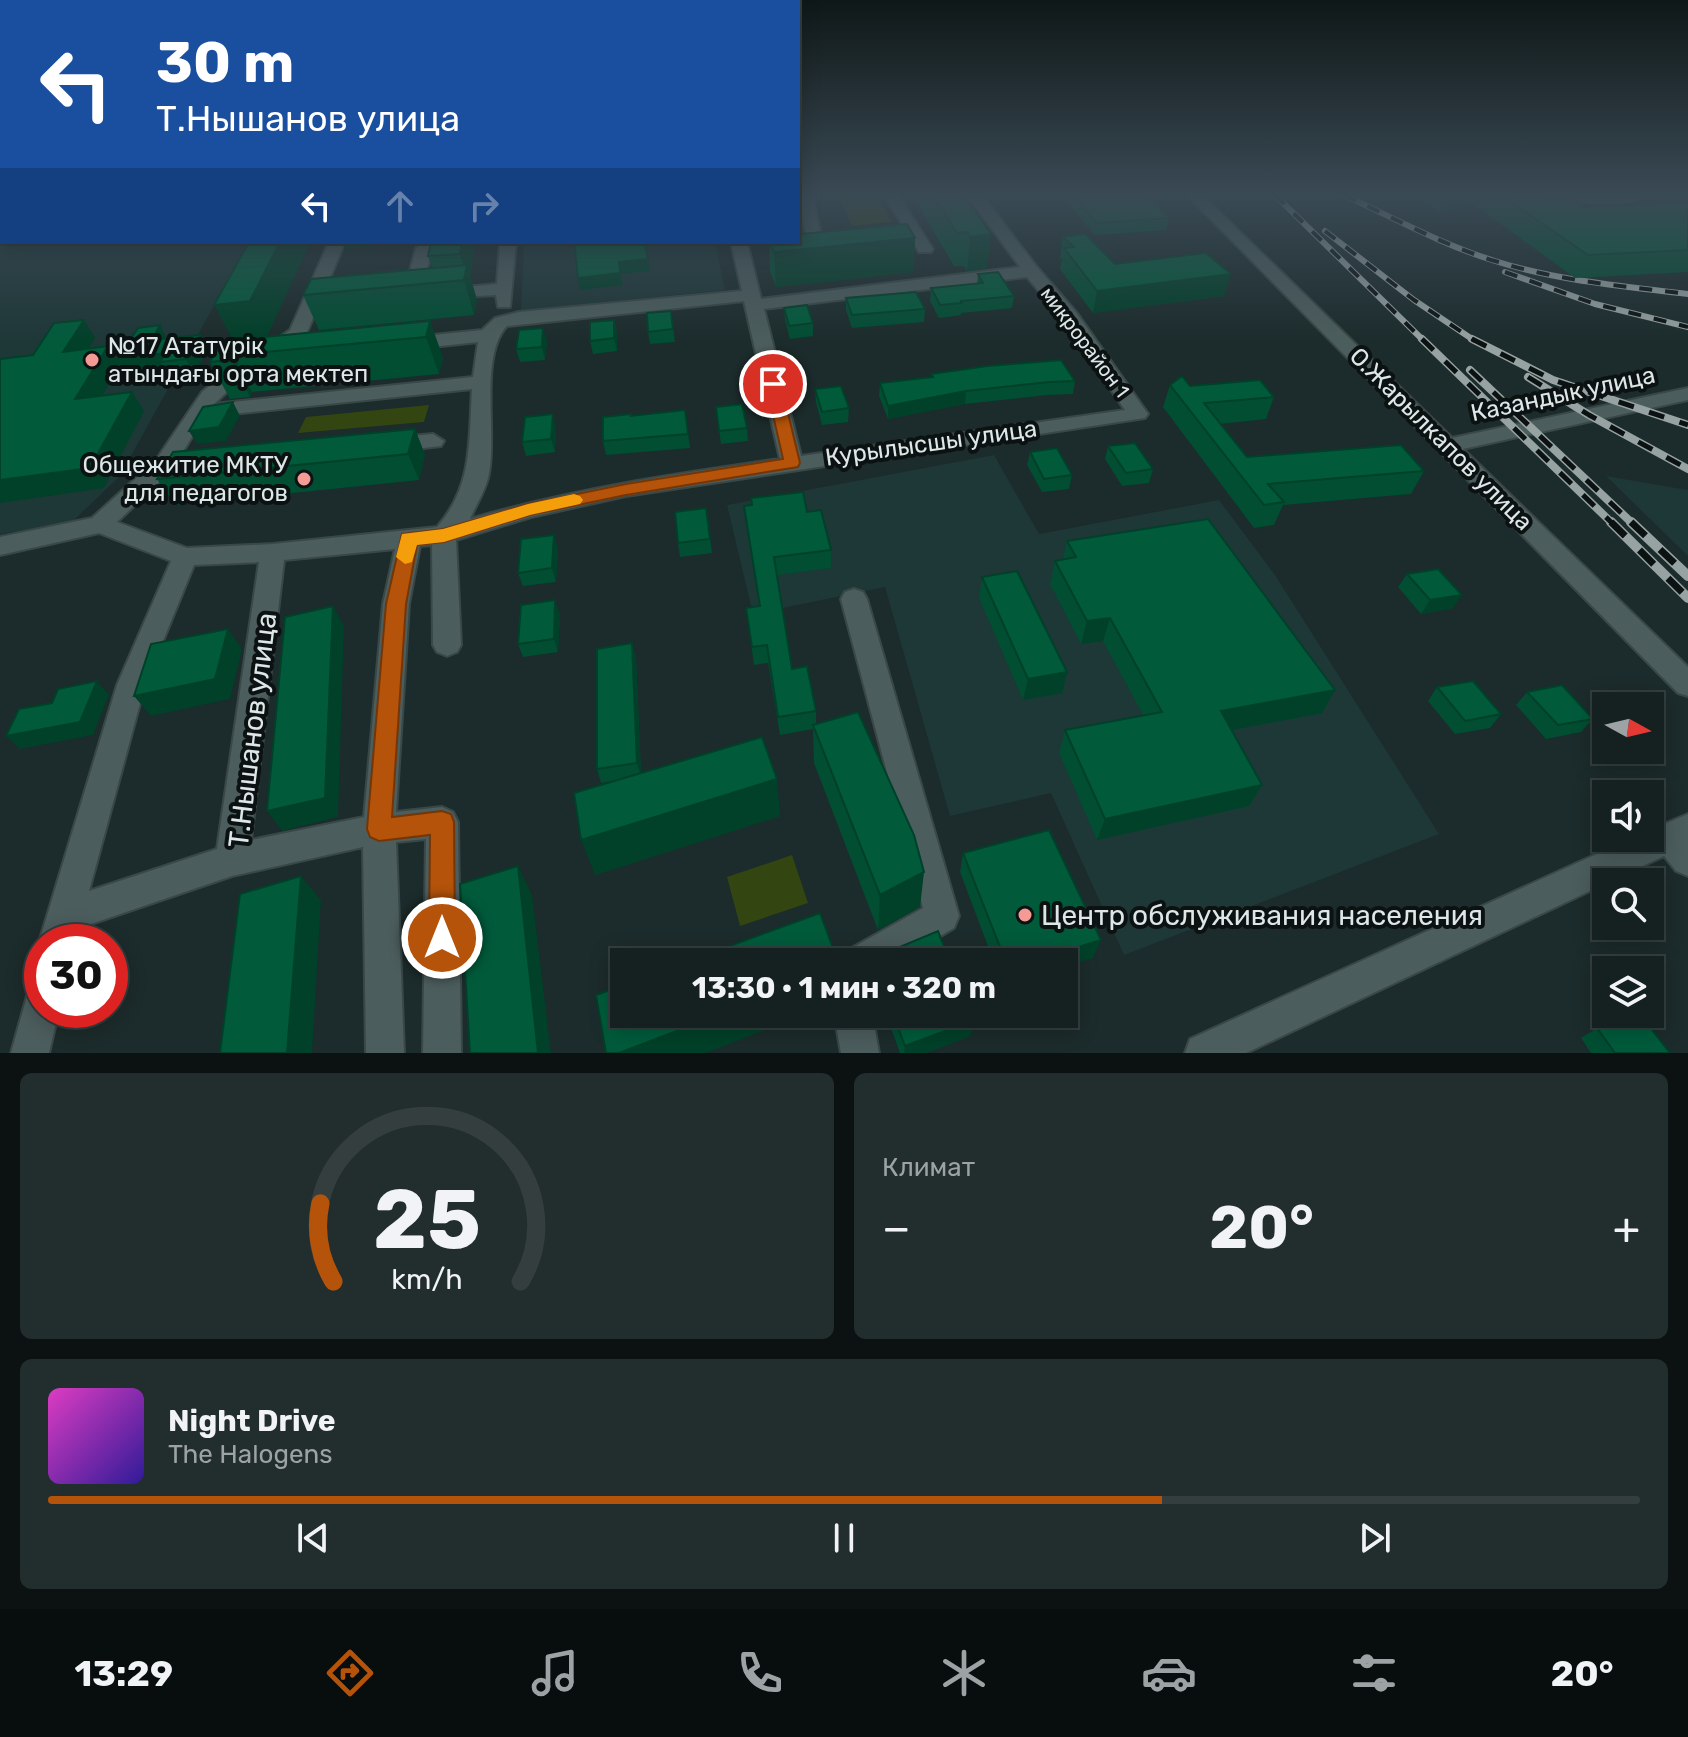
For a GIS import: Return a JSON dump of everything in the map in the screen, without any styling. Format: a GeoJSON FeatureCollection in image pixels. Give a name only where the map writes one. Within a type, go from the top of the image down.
{"type":"FeatureCollection","features":[{"type":"Feature","properties":{"kind":"street"},"geometry":{"type":"LineString","coordinates":[[0,546],[100,525],[165,464],[196,411],[236,370],[298,333],[316,306],[336,244]]}},
{"type":"Feature","properties":{"kind":"street"},"geometry":{"type":"LineString","coordinates":[[447,645],[444,535],[459,517],[478,474],[482,382],[505,289],[508,244]]}},
{"type":"Feature","properties":{"kind":"street"},"geometry":{"type":"LineString","coordinates":[[740,244],[792,463]]}},
{"type":"Feature","properties":{"kind":"street"},"geometry":{"type":"LineString","coordinates":[[815,244],[804,259],[832,257]]}},
{"type":"Feature","properties":{"kind":"street"},"geometry":{"type":"LineString","coordinates":[[922,244],[925,249]]}},
{"type":"Feature","properties":{"kind":"street","name":"микрорайон 1"},"geometry":{"type":"LineString","coordinates":[[1011,244],[1070,316],[1138,414]]}},
{"type":"Feature","properties":{"kind":"street","name":"О.Жарылкапов улица"},"geometry":{"type":"LineString","coordinates":[[1244,244],[1688,685]]}},
{"type":"Feature","properties":{"kind":"street"},"geometry":{"type":"LineString","coordinates":[[424,248],[404,298],[505,289]]}},
{"type":"Feature","properties":{"kind":"street"},"geometry":{"type":"LineString","coordinates":[[381,346],[495,329],[519,317],[753,300],[1031,271]]}},
{"type":"Feature","properties":{"kind":"street"},"geometry":{"type":"LineString","coordinates":[[259,358],[305,353]]}},
{"type":"Feature","properties":{"kind":"street"},"geometry":{"type":"LineString","coordinates":[[196,411],[482,382]]}},
{"type":"Feature","properties":{"kind":"street","name":"Казандык улица"},"geometry":{"type":"LineString","coordinates":[[1449,445],[1688,394]]}},
{"type":"Feature","properties":{"kind":"street","name":"Курылысшы улица"},"geometry":{"type":"LineString","coordinates":[[100,525],[185,557],[273,553],[409,539],[444,535],[528,510],[612,492],[1138,414]]}},
{"type":"Feature","properties":{"kind":"street"},"geometry":{"type":"LineString","coordinates":[[370,447],[433,441]]}},
{"type":"Feature","properties":{"kind":"street"},"geometry":{"type":"LineString","coordinates":[[165,464],[196,461]]}},
{"type":"Feature","properties":{"kind":"street"},"geometry":{"type":"LineString","coordinates":[[385,1053],[379,829],[396,604],[409,539]]}},
{"type":"Feature","properties":{"kind":"street","name":"Т.Нышанов улица"},"geometry":{"type":"LineString","coordinates":[[273,553],[232,860],[379,829],[442,822],[442,1053]]}},
{"type":"Feature","properties":{"kind":"street"},"geometry":{"type":"LineString","coordinates":[[61,924],[131,685],[185,557]]}},
{"type":"Feature","properties":{"kind":"street"},"geometry":{"type":"LineString","coordinates":[[854,599],[942,916],[887,948]]}},
{"type":"Feature","properties":{"kind":"street"},"geometry":{"type":"LineString","coordinates":[[1204,1053],[1510,909],[1682,842]]}},
{"type":"Feature","properties":{"kind":"street"},"geometry":{"type":"LineString","coordinates":[[72,924],[232,860]]}},
{"type":"Feature","properties":{"kind":"street"},"geometry":{"type":"LineString","coordinates":[[30,1053],[36,1028]]}},
{"type":"Feature","properties":{"kind":"street"},"geometry":{"type":"LineString","coordinates":[[856,1028],[860,1053]]}},
{"type":"Feature","properties":{"kind":"shaded area","name":"№17 Ататүрік атындағы орта мектеп"},"geometry":{"type":"Polygon","coordinates":[[[0,244],[248,244],[120,476],[71,523],[0,534],[0,244]]]}},
{"type":"Feature","properties":{"kind":"shaded area"},"geometry":{"type":"Polygon","coordinates":[[[524,244],[715,244],[725,290],[521,310],[524,244]]]}},
{"type":"Feature","properties":{"kind":"shaded area"},"geometry":{"type":"Polygon","coordinates":[[[994,455],[1039,534],[1219,500],[1275,575],[1439,834],[1124,955],[1051,793],[950,816],[885,587],[753,614],[727,505],[994,455]]]}},
{"type":"Feature","properties":{"kind":"shaded area"},"geometry":{"type":"Polygon","coordinates":[[[1606,476],[1688,490],[1688,556],[1606,476]]]}},
{"type":"Feature","properties":{"kind":"green space"},"geometry":{"type":"Polygon","coordinates":[[[429,405],[424,422],[298,433],[306,417],[429,405]]]}},
{"type":"Feature","properties":{"kind":"green space"},"geometry":{"type":"Polygon","coordinates":[[[792,855],[808,903],[740,926],[727,877],[792,855]]]}},
{"type":"Feature","properties":{"kind":"building"},"geometry":{"type":"Polygon","coordinates":[[[248,244],[279,244],[250,301],[214,305],[248,244]]]}},
{"type":"Feature","properties":{"kind":"building"},"geometry":{"type":"Polygon","coordinates":[[[431,244],[462,244],[460,254],[428,256],[431,244]]]}},
{"type":"Feature","properties":{"kind":"building"},"geometry":{"type":"Polygon","coordinates":[[[574,244],[645,244],[648,259],[619,262],[620,273],[578,278],[574,244]]]}},
{"type":"Feature","properties":{"kind":"building"},"geometry":{"type":"Polygon","coordinates":[[[771,244],[853,244],[774,252],[771,244]]]}},
{"type":"Feature","properties":{"kind":"building"},"geometry":{"type":"Polygon","coordinates":[[[1071,244],[1095,244],[1115,264],[1206,253],[1231,274],[1097,291],[1064,248],[1074,247],[1071,244]]]}},
{"type":"Feature","properties":{"kind":"building"},"geometry":{"type":"Polygon","coordinates":[[[1572,244],[1688,244],[1688,250],[1588,255],[1572,244]]]}},
{"type":"Feature","properties":{"kind":"building"},"geometry":{"type":"Polygon","coordinates":[[[467,265],[464,280],[303,295],[311,279],[467,265]]]}},
{"type":"Feature","properties":{"kind":"building"},"geometry":{"type":"Polygon","coordinates":[[[998,272],[1014,296],[940,305],[931,288],[983,283],[978,274],[998,272]]]}},
{"type":"Feature","properties":{"kind":"building"},"geometry":{"type":"Polygon","coordinates":[[[916,292],[925,309],[852,315],[846,298],[916,292]]]}},
{"type":"Feature","properties":{"kind":"building"},"geometry":{"type":"Polygon","coordinates":[[[807,305],[813,323],[789,326],[784,308],[807,305]]]}},
{"type":"Feature","properties":{"kind":"building"},"geometry":{"type":"Polygon","coordinates":[[[671,311],[673,329],[648,332],[647,313],[671,311]]]}},
{"type":"Feature","properties":{"kind":"building"},"geometry":{"type":"Polygon","coordinates":[[[84,320],[63,352],[108,346],[75,399],[132,392],[90,468],[0,480],[0,359],[33,355],[54,323],[84,320]]]}},
{"type":"Feature","properties":{"kind":"building"},"geometry":{"type":"Polygon","coordinates":[[[614,320],[614,338],[590,341],[590,322],[614,320]]]}},
{"type":"Feature","properties":{"kind":"building"},"geometry":{"type":"Polygon","coordinates":[[[430,321],[426,337],[233,355],[231,360],[210,362],[215,352],[232,340],[430,321]]]}},
{"type":"Feature","properties":{"kind":"building"},"geometry":{"type":"Polygon","coordinates":[[[160,325],[152,340],[200,335],[186,359],[160,362],[166,353],[117,359],[138,328],[160,325]]]}},
{"type":"Feature","properties":{"kind":"building"},"geometry":{"type":"Polygon","coordinates":[[[543,328],[542,347],[516,349],[519,330],[543,328]]]}},
{"type":"Feature","properties":{"kind":"building"},"geometry":{"type":"Polygon","coordinates":[[[1061,360],[1075,381],[966,391],[888,406],[880,383],[987,366],[1061,360]]]}},
{"type":"Feature","properties":{"kind":"building"},"geometry":{"type":"Polygon","coordinates":[[[1182,376],[1190,386],[1260,380],[1274,397],[1204,403],[1247,457],[1401,445],[1424,471],[1268,484],[1284,502],[1264,505],[1170,385],[1182,376]]]}},
{"type":"Feature","properties":{"kind":"building"},"geometry":{"type":"Polygon","coordinates":[[[841,386],[849,408],[822,412],[815,389],[841,386]]]}},
{"type":"Feature","properties":{"kind":"building"},"geometry":{"type":"Polygon","coordinates":[[[233,402],[219,427],[189,431],[203,407],[233,402]]]}},
{"type":"Feature","properties":{"kind":"building"},"geometry":{"type":"Polygon","coordinates":[[[742,404],[747,428],[719,431],[716,407],[742,404]]]}},
{"type":"Feature","properties":{"kind":"building"},"geometry":{"type":"Polygon","coordinates":[[[685,410],[688,434],[603,441],[603,417],[685,410]]]}},
{"type":"Feature","properties":{"kind":"building"},"geometry":{"type":"Polygon","coordinates":[[[553,414],[551,439],[522,442],[525,417],[553,414]]]}},
{"type":"Feature","properties":{"kind":"building"},"geometry":{"type":"Polygon","coordinates":[[[415,429],[408,454],[157,479],[173,452],[415,429]]]}},
{"type":"Feature","properties":{"kind":"building"},"geometry":{"type":"Polygon","coordinates":[[[1135,443],[1153,469],[1126,473],[1108,446],[1135,443]]]}},
{"type":"Feature","properties":{"kind":"building"},"geometry":{"type":"Polygon","coordinates":[[[1057,448],[1072,475],[1044,479],[1030,452],[1057,448]]]}},
{"type":"Feature","properties":{"kind":"building"},"geometry":{"type":"Polygon","coordinates":[[[803,492],[807,512],[821,510],[831,550],[774,557],[792,669],[807,666],[816,711],[778,717],[767,645],[752,647],[746,608],[760,606],[744,506],[752,505],[751,498],[803,492]]]}},
{"type":"Feature","properties":{"kind":"building"},"geometry":{"type":"Polygon","coordinates":[[[706,508],[710,539],[678,543],[675,512],[706,508]]]}},
{"type":"Feature","properties":{"kind":"building"},"geometry":{"type":"Polygon","coordinates":[[[1208,519],[1335,690],[1221,711],[1262,785],[1105,819],[1065,730],[1162,712],[1110,618],[1087,621],[1055,561],[1076,557],[1067,541],[1208,519]]]}},
{"type":"Feature","properties":{"kind":"building"},"geometry":{"type":"Polygon","coordinates":[[[554,535],[552,568],[518,573],[521,539],[554,535]]]}},
{"type":"Feature","properties":{"kind":"building"},"geometry":{"type":"Polygon","coordinates":[[[1438,569],[1462,595],[1430,600],[1407,574],[1438,569]]]}},
{"type":"Feature","properties":{"kind":"building"},"geometry":{"type":"Polygon","coordinates":[[[1017,571],[1067,672],[1028,679],[982,577],[1017,571]]]}},
{"type":"Feature","properties":{"kind":"building"},"geometry":{"type":"Polygon","coordinates":[[[555,600],[554,639],[518,644],[521,605],[555,600]]]}},
{"type":"Feature","properties":{"kind":"building"},"geometry":{"type":"Polygon","coordinates":[[[333,606],[325,798],[267,811],[285,617],[333,606]]]}},
{"type":"Feature","properties":{"kind":"building"},"geometry":{"type":"Polygon","coordinates":[[[228,629],[215,679],[134,696],[151,644],[228,629]]]}},
{"type":"Feature","properties":{"kind":"building"},"geometry":{"type":"Polygon","coordinates":[[[632,643],[637,763],[597,769],[597,649],[632,643]]]}},
{"type":"Feature","properties":{"kind":"building"},"geometry":{"type":"Polygon","coordinates":[[[97,681],[80,722],[6,736],[19,709],[52,703],[58,689],[97,681]]]}},
{"type":"Feature","properties":{"kind":"building"},"geometry":{"type":"Polygon","coordinates":[[[1473,681],[1501,714],[1465,721],[1437,687],[1473,681]]]}},
{"type":"Feature","properties":{"kind":"building"},"geometry":{"type":"Polygon","coordinates":[[[1562,685],[1592,719],[1558,725],[1527,692],[1562,685]]]}},
{"type":"Feature","properties":{"kind":"building"},"geometry":{"type":"Polygon","coordinates":[[[858,712],[914,835],[924,872],[880,895],[813,725],[858,712]]]}},
{"type":"Feature","properties":{"kind":"building"},"geometry":{"type":"Polygon","coordinates":[[[762,737],[777,779],[581,840],[574,793],[762,737]]]}},
{"type":"Feature","properties":{"kind":"building","name":"Центр обслуживания населения"},"geometry":{"type":"Polygon","coordinates":[[[1049,830],[1101,940],[1075,948],[1000,948],[963,853],[1049,830]]]}},
{"type":"Feature","properties":{"kind":"building"},"geometry":{"type":"Polygon","coordinates":[[[518,866],[538,1053],[470,1053],[460,884],[518,866]]]}},
{"type":"Feature","properties":{"kind":"building"},"geometry":{"type":"Polygon","coordinates":[[[301,876],[287,1053],[220,1053],[240,894],[301,876]]]}},
{"type":"Feature","properties":{"kind":"building"},"geometry":{"type":"Polygon","coordinates":[[[820,913],[833,948],[724,948],[820,913]]]}},
{"type":"Feature","properties":{"kind":"building"},"geometry":{"type":"Polygon","coordinates":[[[938,931],[945,948],[896,948],[938,931]]]}},
{"type":"Feature","properties":{"kind":"building"},"geometry":{"type":"Polygon","coordinates":[[[610,990],[610,1028],[684,1028],[619,1053],[606,1053],[596,995],[610,990]]]}},
{"type":"Feature","properties":{"kind":"building"},"geometry":{"type":"Polygon","coordinates":[[[898,1028],[953,1028],[905,1046],[898,1028]]]}},
{"type":"Feature","properties":{"kind":"building"},"geometry":{"type":"Polygon","coordinates":[[[1597,1028],[1651,1028],[1670,1053],[1615,1053],[1597,1028]]]}},
{"type":"Feature","properties":{"kind":"railway"},"geometry":{"type":"LineString","coordinates":[[1325,244],[1424,341]]}},
{"type":"Feature","properties":{"kind":"railway"},"geometry":{"type":"LineString","coordinates":[[1342,244],[1414,300],[1472,339]]}},
{"type":"Feature","properties":{"kind":"railway"},"geometry":{"type":"LineString","coordinates":[[1449,244],[1519,268],[1591,282],[1688,294]]}},
{"type":"Feature","properties":{"kind":"railway"},"geometry":{"type":"LineString","coordinates":[[1505,272],[1595,304],[1688,327]]}},
{"type":"Feature","properties":{"kind":"railway"},"geometry":{"type":"LineString","coordinates":[[1422,339],[1613,524]]}},
{"type":"Feature","properties":{"kind":"railway"},"geometry":{"type":"LineString","coordinates":[[1472,339],[1553,380],[1688,425]]}},
{"type":"Feature","properties":{"kind":"railway"},"geometry":{"type":"LineString","coordinates":[[1470,370],[1633,524]]}},
{"type":"Feature","properties":{"kind":"railway"},"geometry":{"type":"LineString","coordinates":[[1528,377],[1589,415],[1688,469]]}},
{"type":"Feature","properties":{"kind":"railway"},"geometry":{"type":"LineString","coordinates":[[1611,522],[1688,598]]}},
{"type":"Feature","properties":{"kind":"railway"},"geometry":{"type":"LineString","coordinates":[[1631,522],[1688,576]]}},
{"type":"Feature","properties":{"kind":"slow traffic"},"geometry":{"type":"LineString","coordinates":[[405,557],[409,539],[444,535],[574,500]]}},
{"type":"Feature","properties":{"kind":"place","name":"№17 Ататүрік атындағы орта мектеп"},"geometry":{"type":"Point","coordinates":[92,360]}},
{"type":"Feature","properties":{"kind":"place","name":"Общежитие МКТУ для педагогов"},"geometry":{"type":"Point","coordinates":[304,479]}},
{"type":"Feature","properties":{"kind":"place","name":"Центр обслуживания населения"},"geometry":{"type":"Point","coordinates":[1025,915]}},
{"type":"Feature","properties":{"kind":"route"},"geometry":{"type":"LineString","coordinates":[[442,938],[442,822],[379,829],[396,604],[409,539],[444,535],[528,510],[626,489],[792,463],[773,384]]}}]}
